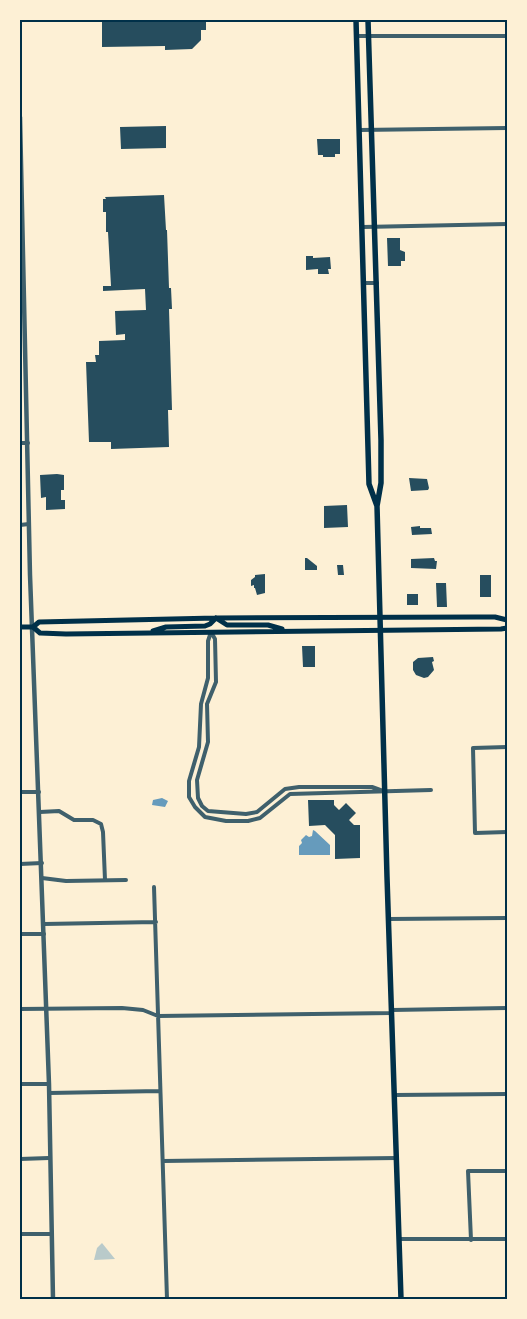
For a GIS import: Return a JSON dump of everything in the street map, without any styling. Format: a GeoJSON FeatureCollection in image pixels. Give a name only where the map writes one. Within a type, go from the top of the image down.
{"type":"FeatureCollection","features":[{"type":"Feature","properties":{"kind":"main road"},"geometry":{"type":"LineString","coordinates":[[356,20],[369,484],[377,506]]}},
{"type":"Feature","properties":{"kind":"main road"},"geometry":{"type":"LineString","coordinates":[[368,20],[382,483],[377,506],[380,630],[401,1299]]}},
{"type":"Feature","properties":{"kind":"main road"},"geometry":{"type":"LineString","coordinates":[[20,627],[33,627],[39,622],[216,618],[486,617],[507,620]]}},
{"type":"Feature","properties":{"kind":"main road"},"geometry":{"type":"LineString","coordinates":[[216,618],[227,625],[268,625],[288,631]]}},
{"type":"Feature","properties":{"kind":"main road"},"geometry":{"type":"LineString","coordinates":[[147,633],[166,626],[205,626],[216,618]]}},
{"type":"Feature","properties":{"kind":"main road"},"geometry":{"type":"LineString","coordinates":[[33,627],[40,633],[507,628]]}},
{"type":"Feature","properties":{"kind":"street"},"geometry":{"type":"LineString","coordinates":[[357,36],[507,36]]}},
{"type":"Feature","properties":{"kind":"street"},"geometry":{"type":"LineString","coordinates":[[20,118],[23,361],[28,443],[29,524],[44,924],[53,1299]]}},
{"type":"Feature","properties":{"kind":"street"},"geometry":{"type":"LineString","coordinates":[[360,130],[507,128]]}},
{"type":"Feature","properties":{"kind":"street"},"geometry":{"type":"LineString","coordinates":[[363,226],[507,224]]}},
{"type":"Feature","properties":{"kind":"street"},"geometry":{"type":"LineString","coordinates":[[364,283],[377,283]]}},
{"type":"Feature","properties":{"kind":"street"},"geometry":{"type":"LineString","coordinates":[[20,443],[28,443]]}},
{"type":"Feature","properties":{"kind":"street"},"geometry":{"type":"LineString","coordinates":[[20,524],[29,524]]}},
{"type":"Feature","properties":{"kind":"street"},"geometry":{"type":"LineString","coordinates":[[211,632],[215,639],[216,682],[207,704],[208,742],[197,780],[198,798],[202,806],[208,811],[246,814],[257,812],[285,789],[294,787],[372,787],[385,792]]}},
{"type":"Feature","properties":{"kind":"street"},"geometry":{"type":"LineString","coordinates":[[211,632],[208,641],[208,678],[200,704],[199,747],[189,781],[189,797],[198,811],[205,817],[226,821],[248,821],[260,818],[290,794],[431,790]]}},
{"type":"Feature","properties":{"kind":"street"},"geometry":{"type":"LineString","coordinates":[[507,747],[473,748],[475,833],[507,832]]}},
{"type":"Feature","properties":{"kind":"street"},"geometry":{"type":"LineString","coordinates":[[20,792],[39,792]]}},
{"type":"Feature","properties":{"kind":"street"},"geometry":{"type":"LineString","coordinates":[[40,812],[59,812],[74,820],[93,820],[101,824],[105,880]]}},
{"type":"Feature","properties":{"kind":"street"},"geometry":{"type":"LineString","coordinates":[[20,864],[42,864]]}},
{"type":"Feature","properties":{"kind":"street"},"geometry":{"type":"LineString","coordinates":[[42,878],[66,881],[126,880]]}},
{"type":"Feature","properties":{"kind":"street"},"geometry":{"type":"LineString","coordinates":[[154,887],[167,1299]]}},
{"type":"Feature","properties":{"kind":"street"},"geometry":{"type":"LineString","coordinates":[[389,919],[507,918]]}},
{"type":"Feature","properties":{"kind":"street"},"geometry":{"type":"LineString","coordinates":[[44,924],[156,922]]}},
{"type":"Feature","properties":{"kind":"street"},"geometry":{"type":"LineString","coordinates":[[20,934],[44,934]]}},
{"type":"Feature","properties":{"kind":"street"},"geometry":{"type":"LineString","coordinates":[[20,1009],[122,1008],[143,1010],[158,1016],[507,1008]]}},
{"type":"Feature","properties":{"kind":"street"},"geometry":{"type":"LineString","coordinates":[[20,1084],[49,1084]]}},
{"type":"Feature","properties":{"kind":"street"},"geometry":{"type":"LineString","coordinates":[[49,1093],[160,1091]]}},
{"type":"Feature","properties":{"kind":"street"},"geometry":{"type":"LineString","coordinates":[[395,1095],[507,1094]]}},
{"type":"Feature","properties":{"kind":"street"},"geometry":{"type":"LineString","coordinates":[[20,1159],[49,1158]]}},
{"type":"Feature","properties":{"kind":"street"},"geometry":{"type":"LineString","coordinates":[[163,1161],[397,1158]]}},
{"type":"Feature","properties":{"kind":"street"},"geometry":{"type":"LineString","coordinates":[[471,1240],[468,1171],[507,1171]]}},
{"type":"Feature","properties":{"kind":"street"},"geometry":{"type":"LineString","coordinates":[[20,1234],[52,1234]]}},
{"type":"Feature","properties":{"kind":"street"},"geometry":{"type":"LineString","coordinates":[[400,1239],[507,1239]]}},
{"type":"Feature","properties":{"kind":"shaded area"},"geometry":{"type":"Polygon","coordinates":[[[102,1243],[115,1259],[94,1260],[97,1248],[102,1243]]]}},
{"type":"Feature","properties":{"kind":"water"},"geometry":{"type":"Polygon","coordinates":[[[162,798],[168,801],[165,807],[152,805],[153,800],[162,798]]]}},
{"type":"Feature","properties":{"kind":"water"},"geometry":{"type":"Polygon","coordinates":[[[313,830],[330,845],[330,855],[299,855],[301,840],[306,835],[312,836],[313,830]]]}},
{"type":"Feature","properties":{"kind":"building"},"geometry":{"type":"Polygon","coordinates":[[[102,20],[206,20],[206,30],[201,30],[201,40],[192,49],[165,50],[165,46],[102,47],[102,20]]]}},
{"type":"Feature","properties":{"kind":"building"},"geometry":{"type":"Polygon","coordinates":[[[166,126],[166,148],[121,149],[120,127],[166,126]]]}},
{"type":"Feature","properties":{"kind":"building"},"geometry":{"type":"Polygon","coordinates":[[[317,139],[340,139],[340,154],[335,154],[335,157],[318,155],[317,139]]]}},
{"type":"Feature","properties":{"kind":"building"},"geometry":{"type":"Polygon","coordinates":[[[164,195],[169,288],[171,288],[172,309],[169,309],[172,410],[168,410],[169,447],[111,449],[111,442],[89,442],[86,362],[96,362],[95,355],[99,355],[99,341],[125,340],[125,334],[116,335],[115,311],[146,310],[145,289],[103,291],[103,286],[111,286],[108,232],[106,232],[106,212],[103,212],[103,199],[106,199],[105,197],[164,195]]]}},
{"type":"Feature","properties":{"kind":"building"},"geometry":{"type":"Polygon","coordinates":[[[387,238],[400,238],[400,250],[405,252],[405,261],[401,261],[401,266],[388,266],[387,238]]]}},
{"type":"Feature","properties":{"kind":"building"},"geometry":{"type":"Polygon","coordinates":[[[306,256],[313,256],[313,258],[330,257],[331,269],[328,269],[329,274],[318,274],[318,269],[306,270],[306,256]]]}},
{"type":"Feature","properties":{"kind":"building"},"geometry":{"type":"Polygon","coordinates":[[[40,475],[64,475],[64,490],[61,490],[61,500],[65,500],[65,509],[46,510],[46,497],[41,498],[40,475]]]}},
{"type":"Feature","properties":{"kind":"building"},"geometry":{"type":"Polygon","coordinates":[[[409,478],[427,479],[428,490],[411,491],[409,478]]]}},
{"type":"Feature","properties":{"kind":"building"},"geometry":{"type":"Polygon","coordinates":[[[347,505],[348,527],[324,528],[324,506],[347,505]]]}},
{"type":"Feature","properties":{"kind":"building"},"geometry":{"type":"Polygon","coordinates":[[[420,526],[420,528],[431,528],[432,534],[412,535],[411,527],[420,526]]]}},
{"type":"Feature","properties":{"kind":"building"},"geometry":{"type":"Polygon","coordinates":[[[305,558],[317,566],[317,570],[305,570],[305,558]]]}},
{"type":"Feature","properties":{"kind":"building"},"geometry":{"type":"Polygon","coordinates":[[[434,558],[437,561],[436,569],[411,568],[411,559],[434,558]]]}},
{"type":"Feature","properties":{"kind":"building"},"geometry":{"type":"Polygon","coordinates":[[[337,565],[343,565],[344,575],[338,575],[337,565]]]}},
{"type":"Feature","properties":{"kind":"building"},"geometry":{"type":"Polygon","coordinates":[[[265,574],[265,593],[257,595],[254,585],[251,586],[251,580],[255,575],[265,574]]]}},
{"type":"Feature","properties":{"kind":"building"},"geometry":{"type":"Polygon","coordinates":[[[480,575],[491,575],[491,597],[480,597],[480,575]]]}},
{"type":"Feature","properties":{"kind":"building"},"geometry":{"type":"Polygon","coordinates":[[[436,583],[446,583],[447,607],[437,607],[436,583]]]}},
{"type":"Feature","properties":{"kind":"building"},"geometry":{"type":"Polygon","coordinates":[[[407,594],[418,594],[418,605],[407,605],[407,594]]]}},
{"type":"Feature","properties":{"kind":"building"},"geometry":{"type":"Polygon","coordinates":[[[302,646],[315,646],[315,667],[303,667],[302,646]]]}},
{"type":"Feature","properties":{"kind":"building"},"geometry":{"type":"Polygon","coordinates":[[[433,657],[434,670],[428,677],[424,678],[416,675],[413,670],[413,662],[418,658],[433,657]]]}},
{"type":"Feature","properties":{"kind":"building"},"geometry":{"type":"Polygon","coordinates":[[[308,800],[334,800],[334,805],[339,810],[346,803],[356,813],[349,820],[354,825],[360,825],[360,858],[335,859],[335,835],[325,825],[309,826],[308,800]]]}}]}
